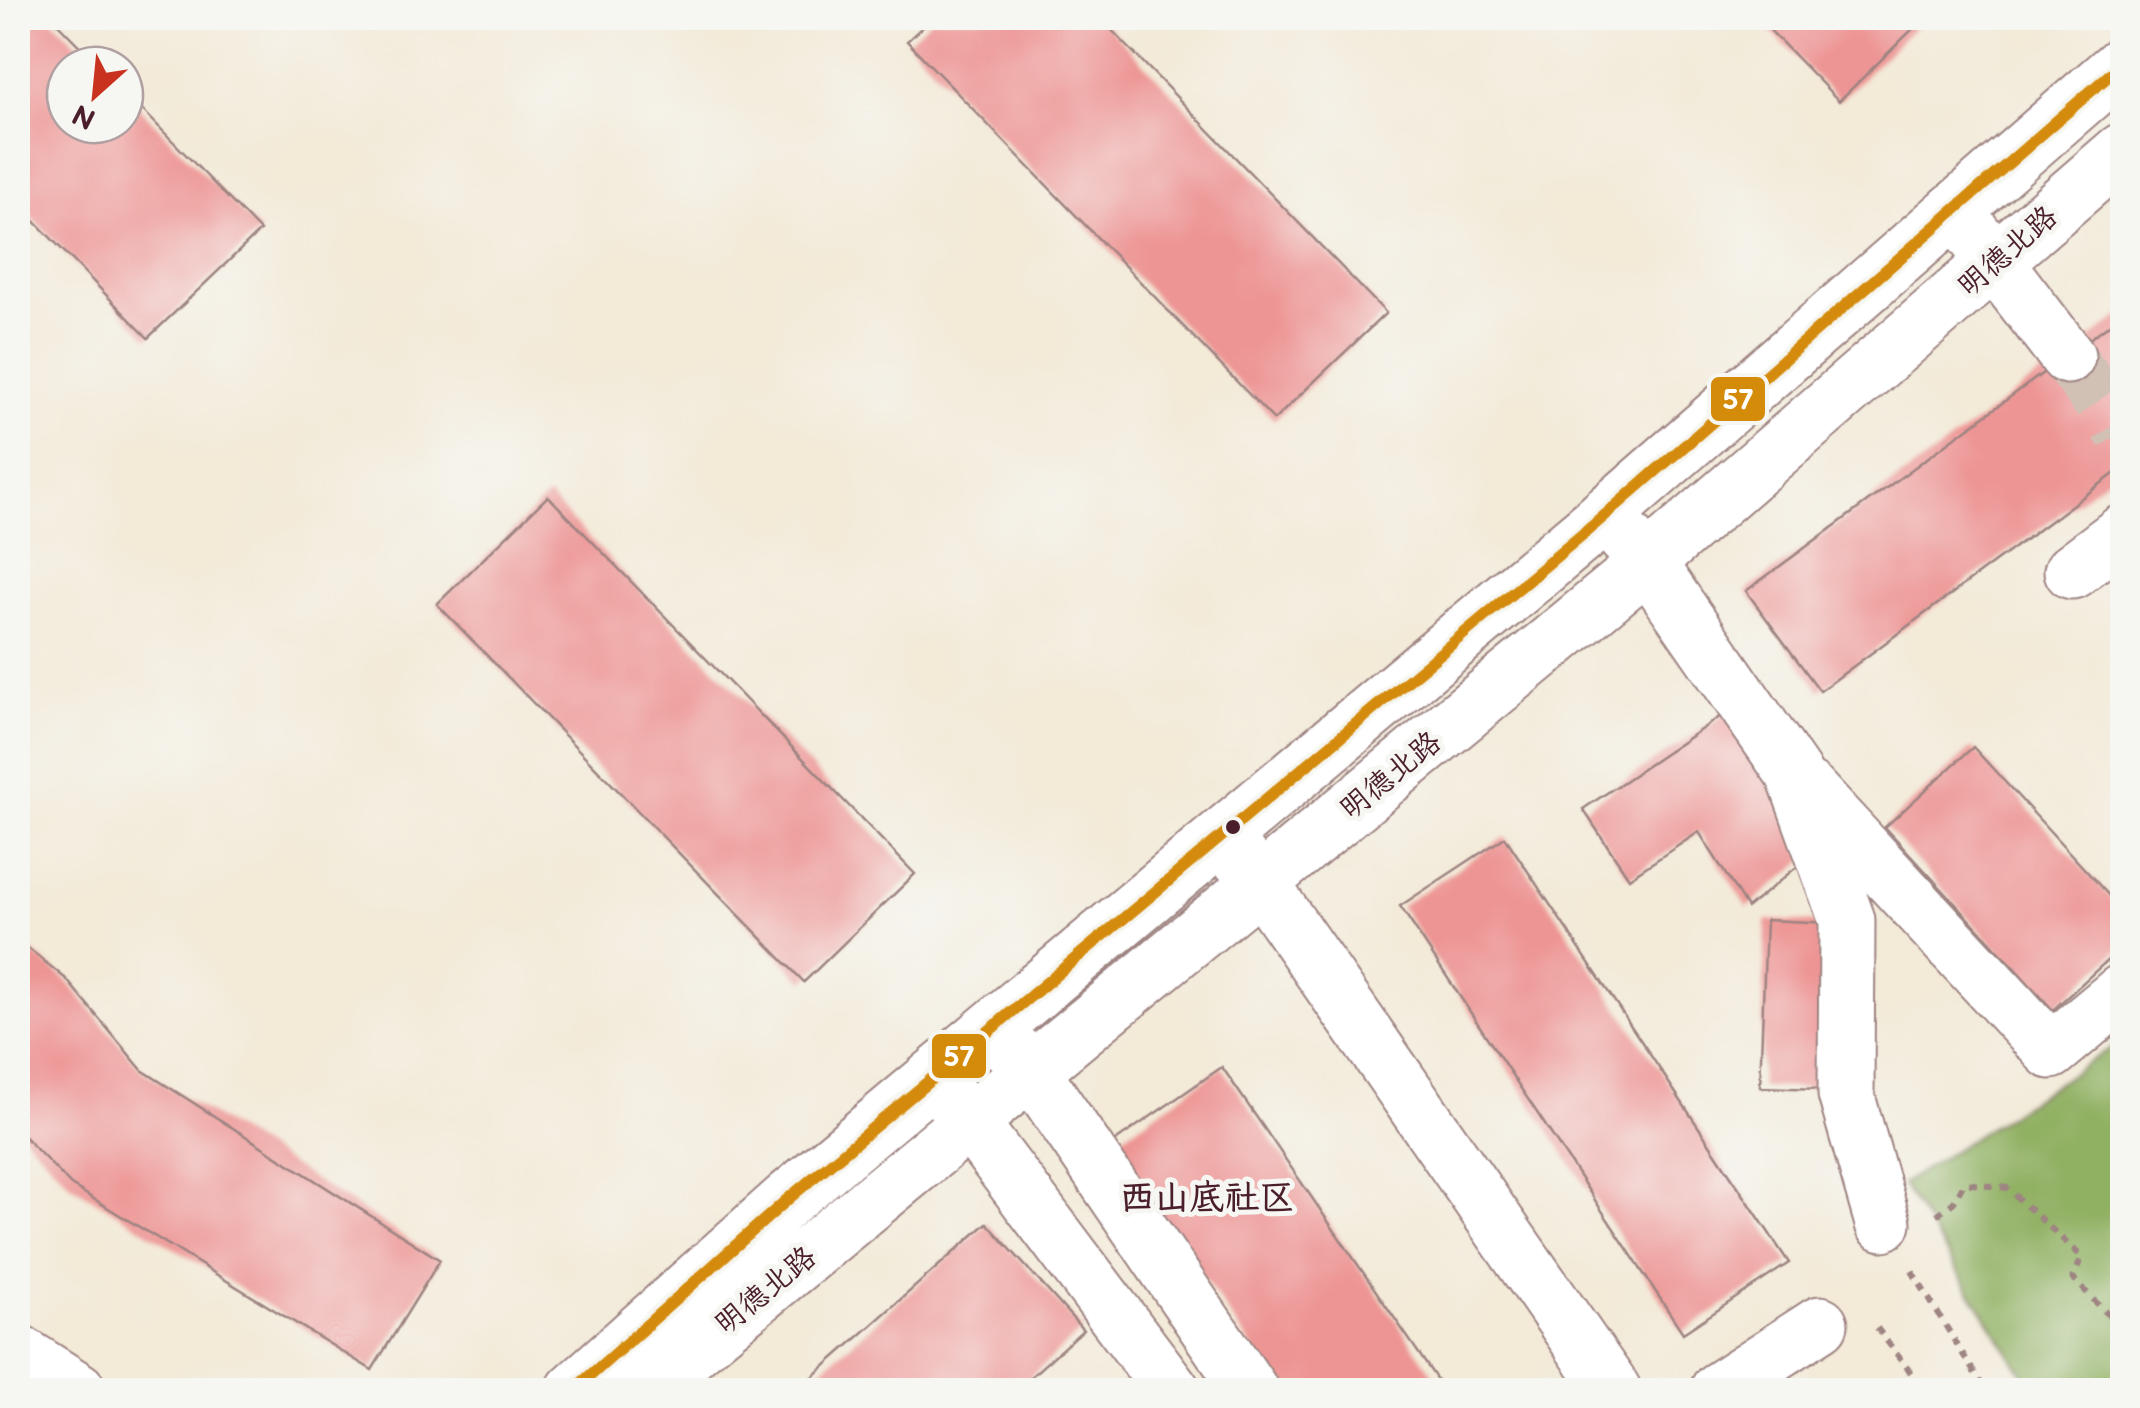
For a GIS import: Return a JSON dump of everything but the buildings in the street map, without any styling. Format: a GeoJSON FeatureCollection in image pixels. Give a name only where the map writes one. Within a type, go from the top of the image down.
{"type":"FeatureCollection","features":[{"type":"Feature","properties":{"kind":"main road","name":"明德北路"},"geometry":{"type":"LineString","coordinates":[[574,1390],[788,1199],[1606,515],[2122,64]]}},
{"type":"Feature","properties":{"kind":"main road","name":"明德北路"},"geometry":{"type":"LineString","coordinates":[[649,1390],[696,1347],[1647,562],[2122,151]]}},
{"type":"Feature","properties":{"kind":"main road"},"geometry":{"type":"LineString","coordinates":[[1956,210],[2067,356]]}},
{"type":"Feature","properties":{"kind":"main road"},"geometry":{"type":"LineString","coordinates":[[1606,515],[1647,562],[1794,774],[2051,1052],[2122,992]]}},
{"type":"Feature","properties":{"kind":"main road"},"geometry":{"type":"LineString","coordinates":[[2072,571],[2122,533]]}},
{"type":"Feature","properties":{"kind":"main road"},"geometry":{"type":"LineString","coordinates":[[1794,774],[1847,920],[1846,1094],[1889,1233]]}},
{"type":"Feature","properties":{"kind":"main road"},"geometry":{"type":"LineString","coordinates":[[1221,837],[1260,882],[1613,1390]]}},
{"type":"Feature","properties":{"kind":"main road"},"geometry":{"type":"LineString","coordinates":[[992,1029],[1031,1070],[1250,1390]]}},
{"type":"Feature","properties":{"kind":"main road"},"geometry":{"type":"LineString","coordinates":[[934,1077],[1172,1390]]}},
{"type":"Feature","properties":{"kind":"main road"},"geometry":{"type":"LineString","coordinates":[[1718,1390],[1820,1324]]}},
{"type":"Feature","properties":{"kind":"main road"},"geometry":{"type":"LineString","coordinates":[[18,1352],[78,1390]]}},
{"type":"Feature","properties":{"kind":"path"},"geometry":{"type":"LineString","coordinates":[[1985,1390],[1889,1233],[1954,1202],[1964,1183],[2007,1188],[2082,1257],[2073,1278],[2112,1319],[2122,1323]]}},
{"type":"Feature","properties":{"kind":"green space"},"geometry":{"type":"Polygon","coordinates":[[[2122,1041],[2122,1390],[2033,1390],[1902,1184],[2122,1041]]]}},
{"type":"Feature","properties":{"kind":"tunnel"},"geometry":{"type":"LineString","coordinates":[[2067,356],[2122,431]]}},
{"type":"Feature","properties":{"kind":"transit line","name":"57"},"geometry":{"type":"LineString","coordinates":[[574,1390],[788,1199],[1595,524],[2122,64]]}},
{"type":"Feature","properties":{"kind":"district","name":"西山底社区"},"geometry":{"type":"Point","coordinates":[1207,1197]}}]}
